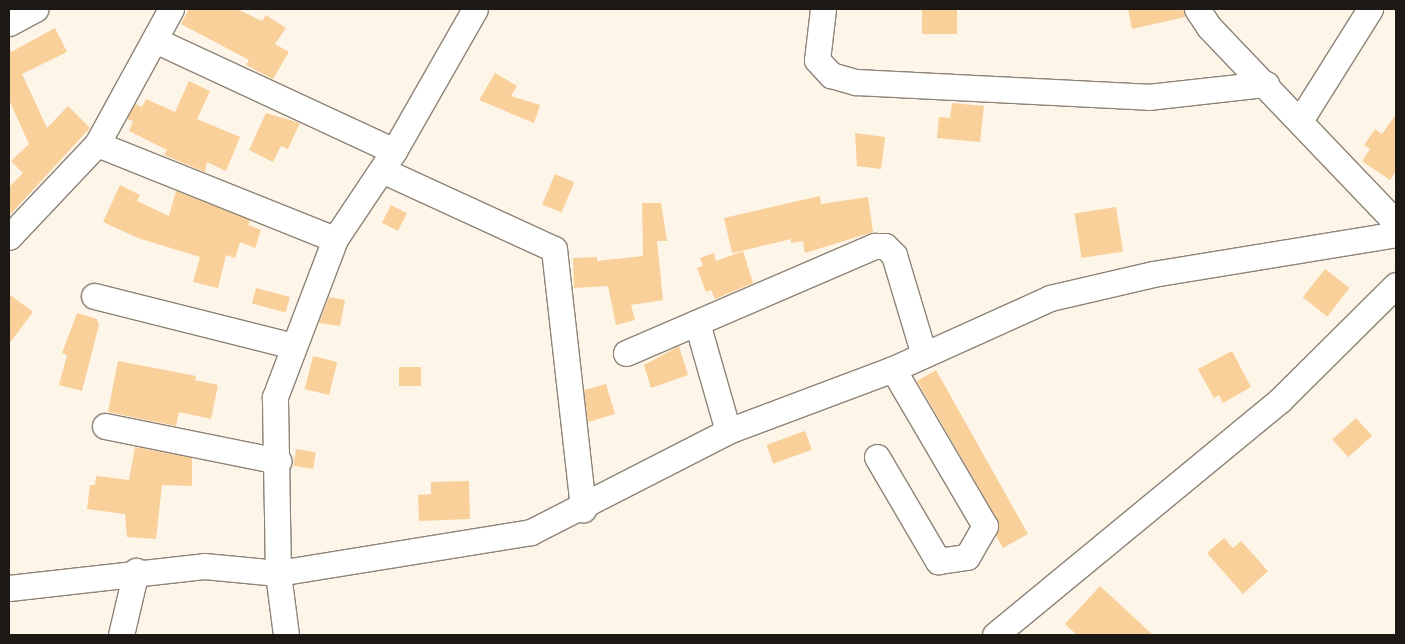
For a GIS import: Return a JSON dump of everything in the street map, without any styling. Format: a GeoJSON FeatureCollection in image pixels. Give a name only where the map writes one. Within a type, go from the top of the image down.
{"type":"FeatureCollection","features":[{"type":"Feature","properties":{"kind":"street"},"geometry":{"type":"LineString","coordinates":[[9,23],[35,9]]}},
{"type":"Feature","properties":{"kind":"street"},"geometry":{"type":"LineString","coordinates":[[9,237],[96,144],[157,41],[172,9]]}},
{"type":"Feature","properties":{"kind":"street"},"geometry":{"type":"LineString","coordinates":[[286,635],[278,573],[278,461],[274,397],[335,239],[388,161],[475,9]]}},
{"type":"Feature","properties":{"kind":"street"},"geometry":{"type":"LineString","coordinates":[[823,9],[817,60],[831,75],[856,82],[1148,96],[1266,84]]}},
{"type":"Feature","properties":{"kind":"street"},"geometry":{"type":"LineString","coordinates":[[1301,119],[1370,9]]}},
{"type":"Feature","properties":{"kind":"street"},"geometry":{"type":"LineString","coordinates":[[1208,15],[1266,84],[1301,119],[1396,223]]}},
{"type":"Feature","properties":{"kind":"street"},"geometry":{"type":"LineString","coordinates":[[157,41],[554,249],[583,509]]}},
{"type":"Feature","properties":{"kind":"street"},"geometry":{"type":"LineString","coordinates":[[96,144],[335,239]]}},
{"type":"Feature","properties":{"kind":"street"},"geometry":{"type":"LineString","coordinates":[[9,588],[136,571],[204,566],[278,573],[531,532],[583,509],[728,431],[893,369],[1050,298],[1154,274],[1396,234]]}},
{"type":"Feature","properties":{"kind":"street"},"geometry":{"type":"LineString","coordinates":[[626,353],[831,262],[874,246],[885,246],[894,255],[924,355]]}},
{"type":"Feature","properties":{"kind":"street"},"geometry":{"type":"LineString","coordinates":[[995,635],[1280,400],[1396,285]]}},
{"type":"Feature","properties":{"kind":"street"},"geometry":{"type":"LineString","coordinates":[[94,296],[293,346]]}},
{"type":"Feature","properties":{"kind":"street"},"geometry":{"type":"LineString","coordinates":[[697,323],[728,431]]}},
{"type":"Feature","properties":{"kind":"street"},"geometry":{"type":"LineString","coordinates":[[877,457],[938,561],[967,557],[985,526],[893,369]]}},
{"type":"Feature","properties":{"kind":"street"},"geometry":{"type":"LineString","coordinates":[[105,426],[278,461]]}},
{"type":"Feature","properties":{"kind":"street"},"geometry":{"type":"LineString","coordinates":[[121,635],[136,571]]}},
{"type":"Feature","properties":{"kind":"building"},"geometry":{"type":"Polygon","coordinates":[[[189,9],[237,9],[262,21],[266,15],[286,28],[275,44],[289,52],[273,79],[246,65],[249,60],[181,24],[189,9]]]}},
{"type":"Feature","properties":{"kind":"building"},"geometry":{"type":"Polygon","coordinates":[[[922,9],[957,9],[957,34],[922,34],[922,9]]]}},
{"type":"Feature","properties":{"kind":"building"},"geometry":{"type":"Polygon","coordinates":[[[1128,9],[1183,9],[1185,17],[1132,29],[1128,9]]]}},
{"type":"Feature","properties":{"kind":"building"},"geometry":{"type":"Polygon","coordinates":[[[55,28],[67,52],[22,74],[47,128],[68,106],[90,128],[9,216],[9,187],[23,173],[11,161],[29,144],[9,100],[9,47],[11,52],[55,28]]]}},
{"type":"Feature","properties":{"kind":"building"},"geometry":{"type":"Polygon","coordinates":[[[495,73],[517,86],[511,96],[540,105],[534,123],[479,100],[495,73]]]}},
{"type":"Feature","properties":{"kind":"building"},"geometry":{"type":"Polygon","coordinates":[[[189,81],[210,91],[197,119],[240,137],[226,171],[207,162],[205,172],[164,155],[167,150],[129,131],[133,121],[127,119],[135,104],[142,107],[146,99],[175,112],[189,81]]]}},
{"type":"Feature","properties":{"kind":"building"},"geometry":{"type":"Polygon","coordinates":[[[952,103],[984,106],[980,142],[937,138],[939,117],[950,118],[952,103]]]}},
{"type":"Feature","properties":{"kind":"building"},"geometry":{"type":"Polygon","coordinates":[[[266,113],[300,123],[288,149],[281,146],[273,162],[249,150],[266,113]]]}},
{"type":"Feature","properties":{"kind":"building"},"geometry":{"type":"Polygon","coordinates":[[[1396,114],[1396,171],[1390,180],[1362,161],[1370,149],[1364,145],[1375,129],[1382,134],[1396,114]]]}},
{"type":"Feature","properties":{"kind":"building"},"geometry":{"type":"Polygon","coordinates":[[[855,133],[885,137],[881,169],[857,166],[855,133]]]}},
{"type":"Feature","properties":{"kind":"building"},"geometry":{"type":"Polygon","coordinates":[[[555,174],[574,182],[561,213],[542,204],[555,174]]]}},
{"type":"Feature","properties":{"kind":"building"},"geometry":{"type":"Polygon","coordinates":[[[120,185],[140,195],[137,201],[169,216],[176,191],[250,220],[248,225],[261,230],[255,248],[240,242],[235,258],[226,255],[218,288],[193,282],[200,257],[138,238],[103,222],[120,185]]]}},
{"type":"Feature","properties":{"kind":"building"},"geometry":{"type":"Polygon","coordinates":[[[820,196],[821,204],[868,197],[873,232],[805,253],[803,241],[791,243],[791,239],[732,253],[724,218],[820,196]]]}},
{"type":"Feature","properties":{"kind":"building"},"geometry":{"type":"Polygon","coordinates":[[[642,203],[661,203],[667,241],[657,241],[663,300],[631,305],[635,320],[616,325],[608,286],[574,288],[573,258],[597,257],[597,261],[643,256],[642,203]]]}},
{"type":"Feature","properties":{"kind":"building"},"geometry":{"type":"Polygon","coordinates":[[[391,205],[407,213],[398,231],[382,223],[391,205]]]}},
{"type":"Feature","properties":{"kind":"building"},"geometry":{"type":"Polygon","coordinates":[[[1116,207],[1123,251],[1082,258],[1075,214],[1116,207]]]}},
{"type":"Feature","properties":{"kind":"building"},"geometry":{"type":"Polygon","coordinates":[[[743,251],[753,283],[715,299],[711,290],[706,292],[697,268],[703,266],[700,258],[714,253],[716,261],[743,251]]]}},
{"type":"Feature","properties":{"kind":"building"},"geometry":{"type":"Polygon","coordinates":[[[1325,269],[1349,288],[1327,316],[1303,297],[1325,269]]]}},
{"type":"Feature","properties":{"kind":"building"},"geometry":{"type":"Polygon","coordinates":[[[256,288],[290,297],[286,313],[252,303],[256,288]]]}},
{"type":"Feature","properties":{"kind":"building"},"geometry":{"type":"Polygon","coordinates":[[[9,294],[33,312],[9,344],[9,294]]]}},
{"type":"Feature","properties":{"kind":"building"},"geometry":{"type":"Polygon","coordinates":[[[329,297],[345,300],[340,326],[319,323],[329,297]]]}},
{"type":"Feature","properties":{"kind":"building"},"geometry":{"type":"Polygon","coordinates":[[[77,313],[97,319],[99,325],[82,391],[59,385],[67,355],[62,353],[77,313]]]}},
{"type":"Feature","properties":{"kind":"building"},"geometry":{"type":"Polygon","coordinates":[[[679,346],[688,375],[651,388],[644,365],[679,346]]]}},
{"type":"Feature","properties":{"kind":"building"},"geometry":{"type":"Polygon","coordinates":[[[1232,351],[1251,387],[1223,403],[1219,395],[1214,398],[1198,369],[1232,351]]]}},
{"type":"Feature","properties":{"kind":"building"},"geometry":{"type":"Polygon","coordinates":[[[313,356],[337,362],[329,395],[305,389],[313,356]]]}},
{"type":"Feature","properties":{"kind":"building"},"geometry":{"type":"Polygon","coordinates":[[[118,361],[196,376],[195,380],[218,385],[211,419],[179,412],[176,426],[108,412],[118,361]]]}},
{"type":"Feature","properties":{"kind":"building"},"geometry":{"type":"Polygon","coordinates":[[[399,367],[421,367],[421,386],[399,386],[399,367]]]}},
{"type":"Feature","properties":{"kind":"building"},"geometry":{"type":"Polygon","coordinates":[[[936,370],[1028,534],[1003,548],[996,536],[997,519],[917,381],[936,370]]]}},
{"type":"Feature","properties":{"kind":"building"},"geometry":{"type":"Polygon","coordinates":[[[606,384],[615,414],[588,422],[584,390],[606,384]]]}},
{"type":"Feature","properties":{"kind":"building"},"geometry":{"type":"Polygon","coordinates":[[[1356,418],[1372,436],[1348,457],[1332,439],[1356,418]]]}},
{"type":"Feature","properties":{"kind":"building"},"geometry":{"type":"Polygon","coordinates":[[[805,431],[812,450],[773,464],[766,445],[805,431]]]}},
{"type":"Feature","properties":{"kind":"building"},"geometry":{"type":"Polygon","coordinates":[[[135,447],[192,458],[192,486],[162,485],[156,539],[127,537],[125,514],[87,509],[90,485],[95,485],[96,476],[129,480],[135,447]]]}},
{"type":"Feature","properties":{"kind":"building"},"geometry":{"type":"Polygon","coordinates":[[[296,449],[316,452],[313,469],[293,466],[296,449]]]}},
{"type":"Feature","properties":{"kind":"building"},"geometry":{"type":"Polygon","coordinates":[[[469,481],[470,519],[419,521],[418,495],[431,494],[431,482],[469,481]]]}},
{"type":"Feature","properties":{"kind":"building"},"geometry":{"type":"Polygon","coordinates":[[[1224,538],[1233,548],[1241,541],[1268,571],[1243,594],[1207,553],[1224,538]]]}},
{"type":"Feature","properties":{"kind":"building"},"geometry":{"type":"Polygon","coordinates":[[[1100,586],[1153,635],[1077,635],[1065,624],[1100,586]]]}}]}
